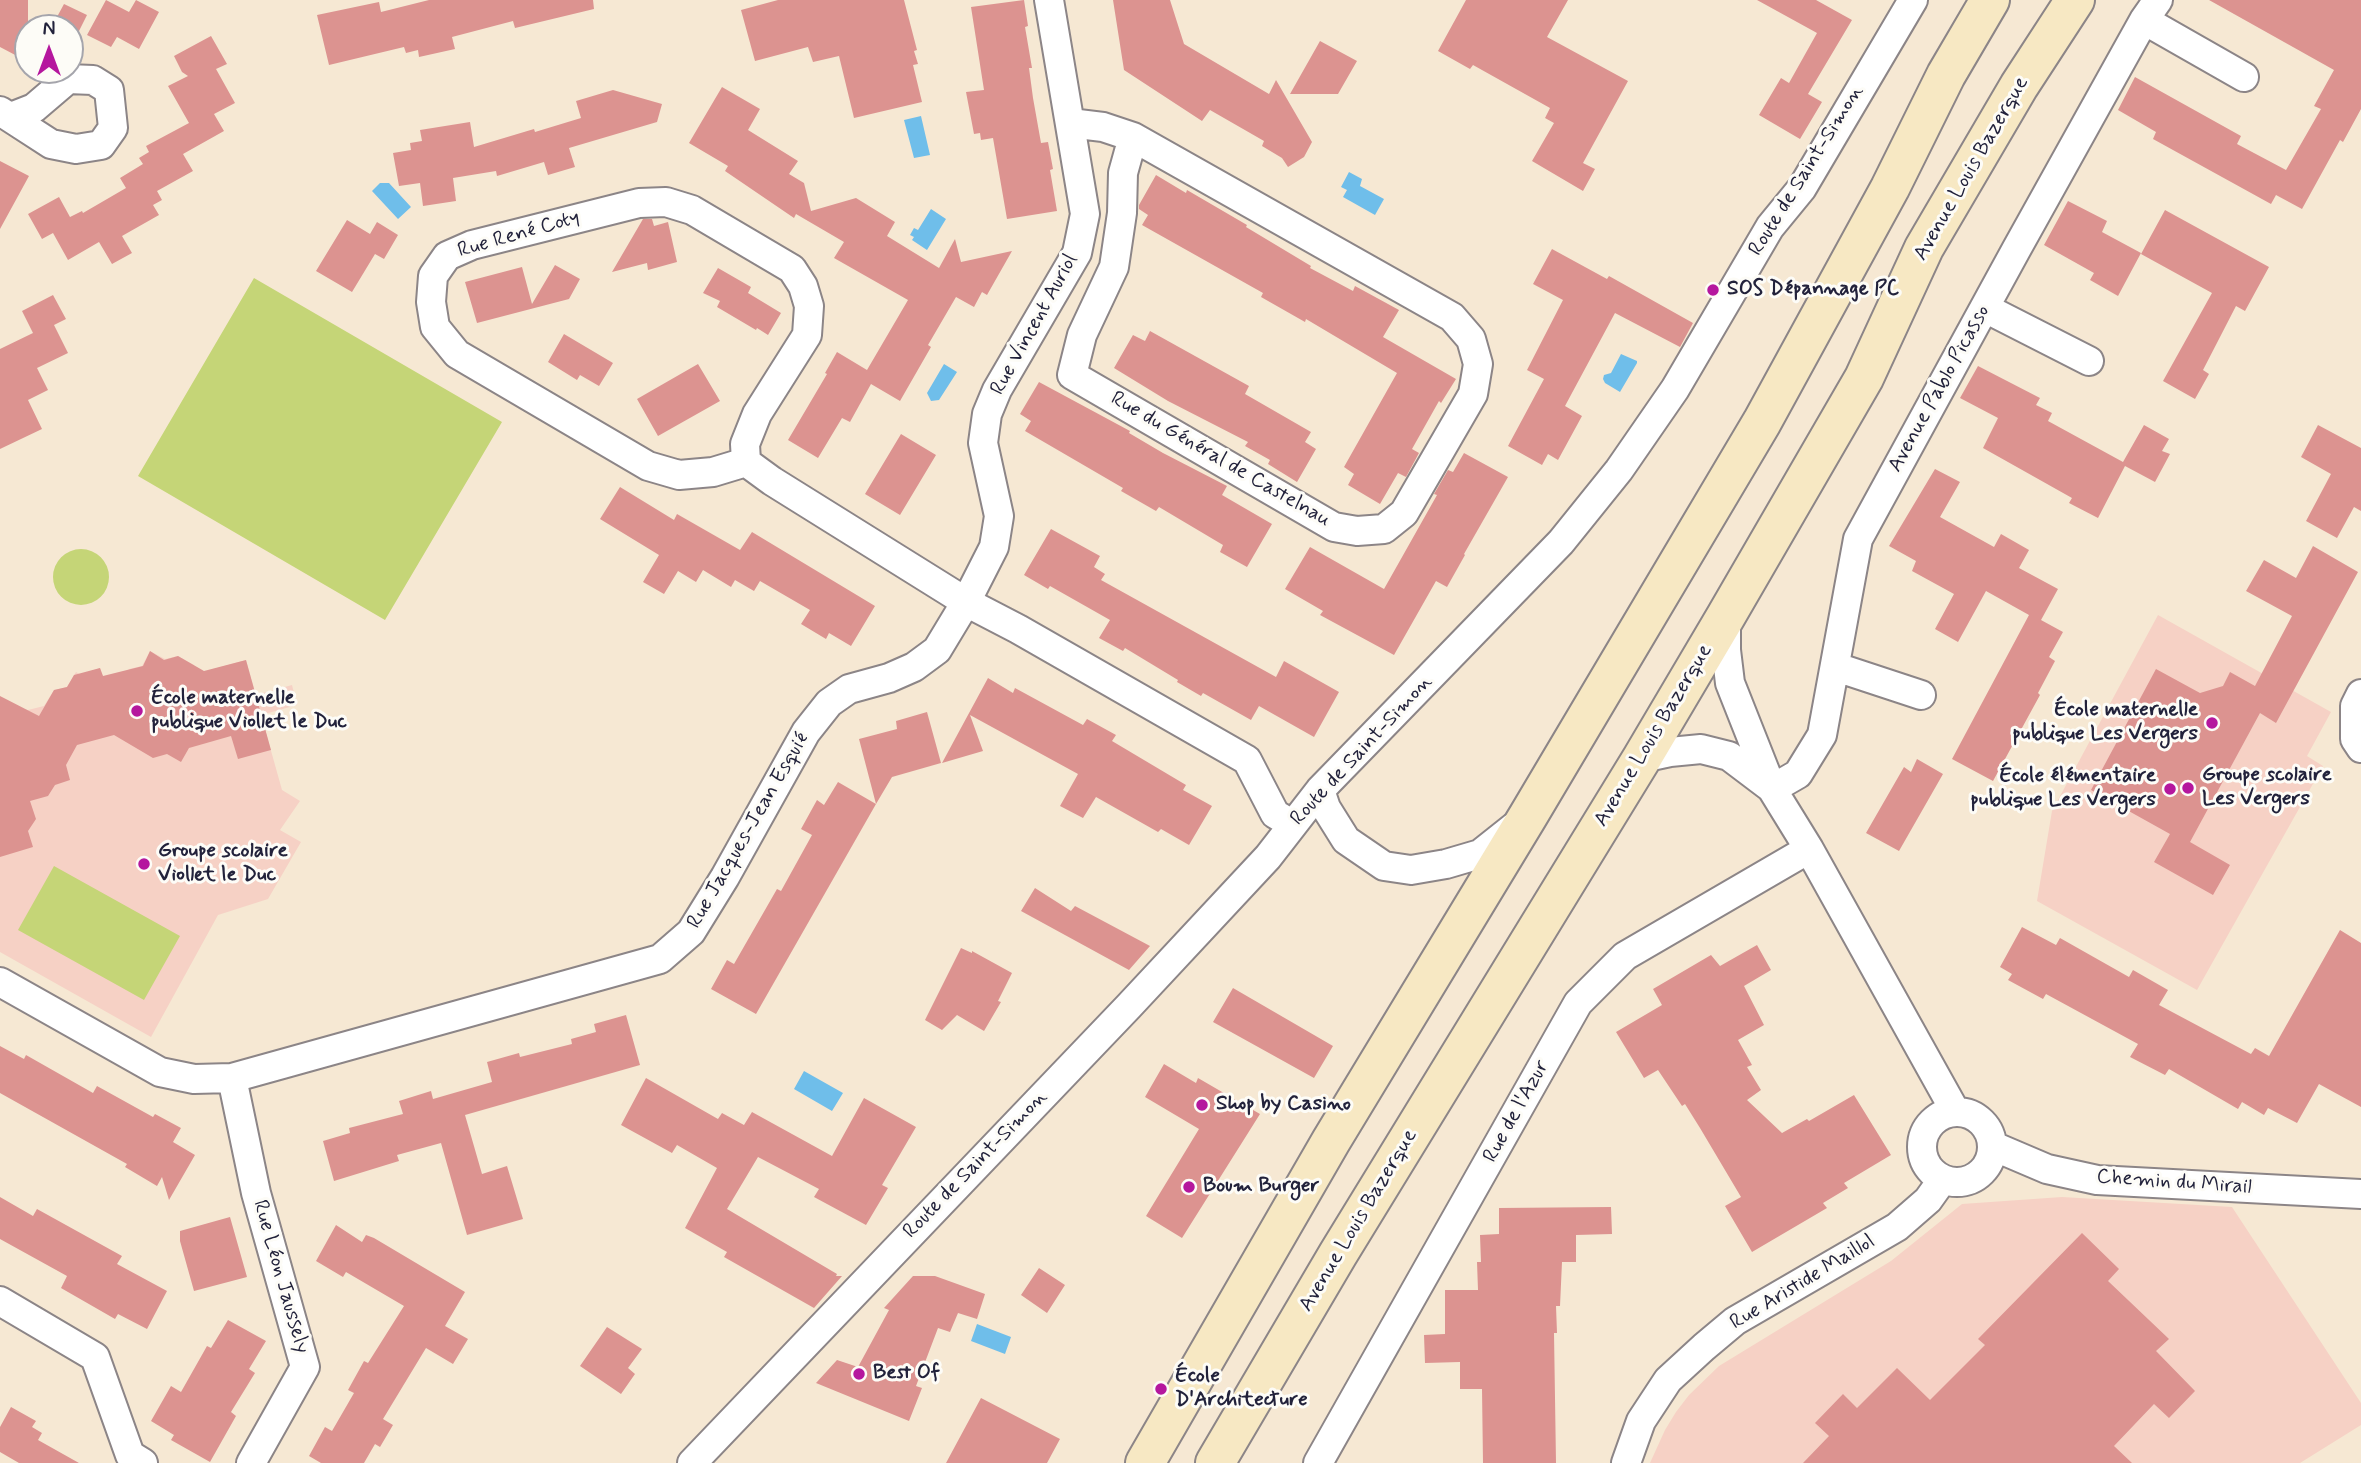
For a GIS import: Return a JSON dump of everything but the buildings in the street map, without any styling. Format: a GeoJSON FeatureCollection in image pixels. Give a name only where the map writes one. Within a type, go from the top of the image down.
{"type":"FeatureCollection","features":[{"type":"Feature","properties":{"kind":"main road"},"geometry":{"type":"LineString","coordinates":[[1145,1463],[1331,1140],[1528,816],[1762,422],[1890,188],[1946,75],[1990,0]]}},
{"type":"Feature","properties":{"kind":"main road","name":"Avenue Louis Bazerque"},"geometry":{"type":"LineString","coordinates":[[1215,1463],[1345,1242],[1726,616],[1864,377],[1924,248],[2019,86],[2075,0]]}},
{"type":"Feature","properties":{"kind":"street","name":"Rue Vincent Auriol"},"geometry":{"type":"LineString","coordinates":[[966,602],[994,547],[999,516],[983,443],[987,414],[997,390],[1077,253],[1085,214],[1049,0]]}},
{"type":"Feature","properties":{"kind":"street","name":"Route de Saint-Simon"},"geometry":{"type":"LineString","coordinates":[[692,1463],[1129,1006],[1268,857],[1320,790],[1561,542],[1619,470],[1675,389],[1770,227],[1802,188],[1913,0]]}},
{"type":"Feature","properties":{"kind":"street"},"geometry":{"type":"LineString","coordinates":[[2151,10],[2244,77]]}},
{"type":"Feature","properties":{"kind":"street","name":"Avenue Pablo Picasso"},"geometry":{"type":"LineString","coordinates":[[1772,789],[1798,774],[1822,735],[1858,539],[2151,10]]}},
{"type":"Feature","properties":{"kind":"street","name":"Rue du Général de Castelnau"},"geometry":{"type":"LineString","coordinates":[[1070,123],[1103,127],[1133,137],[1452,317],[1471,339],[1478,364],[1473,394],[1404,513],[1384,529],[1357,531],[1334,527],[1072,375],[1082,335],[1114,267],[1122,213],[1123,173],[1133,137]]}},
{"type":"Feature","properties":{"kind":"street","name":"Rue René Coty"},"geometry":{"type":"LineString","coordinates":[[666,202],[692,210],[792,270],[803,286],[809,306],[807,335],[757,414],[745,444],[746,462],[713,472],[678,475],[648,466],[457,354],[435,327],[431,302],[433,276],[447,256],[472,245],[639,203],[666,202]]}},
{"type":"Feature","properties":{"kind":"street"},"geometry":{"type":"LineString","coordinates":[[1985,308],[2089,360]]}},
{"type":"Feature","properties":{"kind":"street"},"geometry":{"type":"LineString","coordinates":[[746,462],[966,602],[1247,760],[1275,814],[1292,824]]}},
{"type":"Feature","properties":{"kind":"street","name":"Rue Jacques-Jean Esquié"},"geometry":{"type":"LineString","coordinates":[[0,982],[160,1072],[194,1079],[232,1078],[660,959],[691,932],[806,732],[829,702],[849,689],[889,678],[919,664],[937,650],[966,602]]}},
{"type":"Feature","properties":{"kind":"street"},"geometry":{"type":"LineString","coordinates":[[1726,616],[1730,683],[1772,789],[1809,849],[1955,1111]]}},
{"type":"Feature","properties":{"kind":"street"},"geometry":{"type":"LineString","coordinates":[[1836,667],[1922,695]]}},
{"type":"Feature","properties":{"kind":"street"},"geometry":{"type":"LineString","coordinates":[[2361,694],[2355,706],[2355,739],[2361,748]]}},
{"type":"Feature","properties":{"kind":"street"},"geometry":{"type":"LineString","coordinates":[[1642,758],[1701,749],[1729,756],[1772,789]]}},
{"type":"Feature","properties":{"kind":"street"},"geometry":{"type":"LineString","coordinates":[[1320,790],[1326,808],[1346,840],[1384,866],[1411,870],[1480,854],[1528,816]]}},
{"type":"Feature","properties":{"kind":"street","name":"Rue de l'Azur"},"geometry":{"type":"LineString","coordinates":[[1318,1463],[1578,1003],[1625,956],[1809,849]]}},
{"type":"Feature","properties":{"kind":"street","name":"Rue Léon Jaussely"},"geometry":{"type":"LineString","coordinates":[[232,1078],[256,1193],[305,1367],[251,1463]]}},
{"type":"Feature","properties":{"kind":"street"},"geometry":{"type":"LineString","coordinates":[[1955,1111],[1969,1113],[1981,1121],[1989,1132],[1993,1146],[1986,1168],[1966,1181],[1954,1182],[1933,1173],[1925,1164],[1922,1153],[1925,1129],[1943,1113],[1955,1111]]}},
{"type":"Feature","properties":{"kind":"street","name":"Chemin du Mirail"},"geometry":{"type":"LineString","coordinates":[[1993,1146],[2047,1169],[2096,1180],[2361,1194]]}},
{"type":"Feature","properties":{"kind":"street","name":"Rue Aristide Maillol"},"geometry":{"type":"LineString","coordinates":[[1626,1463],[1641,1421],[1668,1380],[1704,1347],[1735,1321],[1897,1227],[1928,1200],[1943,1179]]}},
{"type":"Feature","properties":{"kind":"street"},"geometry":{"type":"LineString","coordinates":[[0,1301],[95,1357],[130,1455],[143,1463]]}},
{"type":"Feature","properties":{"kind":"shaded area","name":"Groupe scolaire Les Vergers"},"geometry":{"type":"Polygon","coordinates":[[[2158,615],[2331,712],[2307,756],[2323,766],[2197,990],[2037,901],[2052,811],[2158,615]]]}},
{"type":"Feature","properties":{"kind":"shaded area","name":"Groupe scolaire Viollet le Duc"},"geometry":{"type":"Polygon","coordinates":[[[150,651],[165,659],[178,656],[194,665],[199,684],[222,704],[213,669],[246,660],[256,695],[292,685],[297,705],[261,715],[282,790],[300,801],[280,830],[301,842],[268,899],[218,915],[151,1037],[0,952],[0,705],[28,710],[44,706],[54,690],[67,687],[76,672],[89,680],[88,672],[100,668],[103,677],[119,685],[129,669],[142,666],[150,651]]]}},
{"type":"Feature","properties":{"kind":"shaded area"},"geometry":{"type":"Polygon","coordinates":[[[2062,1197],[2232,1207],[2361,1403],[2361,1425],[2300,1463],[1650,1463],[1676,1412],[1689,1395],[1719,1366],[1891,1261],[1962,1204],[2062,1197]]]}},
{"type":"Feature","properties":{"kind":"green space"},"geometry":{"type":"Polygon","coordinates":[[[254,278],[502,422],[385,620],[138,476],[254,278]]]}},
{"type":"Feature","properties":{"kind":"green space"},"geometry":{"type":"Polygon","coordinates":[[[75,549],[87,549],[97,553],[105,561],[109,577],[105,593],[97,601],[87,605],[75,605],[65,601],[57,593],[53,583],[53,571],[57,561],[65,553],[75,549]]]}},
{"type":"Feature","properties":{"kind":"green space"},"geometry":{"type":"Polygon","coordinates":[[[54,866],[180,936],[144,1000],[18,930],[54,866]]]}},
{"type":"Feature","properties":{"kind":"water"},"geometry":{"type":"Polygon","coordinates":[[[921,116],[930,155],[914,158],[904,120],[921,116]]]}},
{"type":"Feature","properties":{"kind":"water"},"geometry":{"type":"Polygon","coordinates":[[[1349,172],[1362,179],[1360,186],[1384,199],[1375,215],[1343,197],[1347,190],[1341,187],[1349,172]]]}},
{"type":"Feature","properties":{"kind":"water"},"geometry":{"type":"Polygon","coordinates":[[[380,183],[389,183],[411,207],[398,219],[372,191],[380,183]]]}},
{"type":"Feature","properties":{"kind":"water"},"geometry":{"type":"Polygon","coordinates":[[[931,209],[946,219],[927,250],[912,240],[914,237],[910,235],[914,228],[918,230],[931,209]]]}},
{"type":"Feature","properties":{"kind":"water"},"geometry":{"type":"Polygon","coordinates":[[[1621,354],[1637,363],[1620,392],[1603,379],[1604,375],[1611,373],[1621,354]]]}},
{"type":"Feature","properties":{"kind":"water"},"geometry":{"type":"Polygon","coordinates":[[[944,364],[957,372],[939,400],[931,401],[927,393],[944,364]]]}},
{"type":"Feature","properties":{"kind":"water"},"geometry":{"type":"Polygon","coordinates":[[[804,1071],[843,1093],[832,1111],[794,1089],[804,1071]]]}},
{"type":"Feature","properties":{"kind":"water"},"geometry":{"type":"Polygon","coordinates":[[[977,1324],[1011,1337],[1005,1354],[971,1341],[977,1324]]]}},
{"type":"Feature","properties":{"kind":"place","name":"SOS Dépannage PC"},"geometry":{"type":"Point","coordinates":[1713,290]}},
{"type":"Feature","properties":{"kind":"place","name":"École maternelle publique Viollet le Duc"},"geometry":{"type":"Point","coordinates":[137,711]}},
{"type":"Feature","properties":{"kind":"place","name":"École maternelle publique Les Vergers"},"geometry":{"type":"Point","coordinates":[2212,723]}},
{"type":"Feature","properties":{"kind":"place","name":"Groupe scolaire Les Vergers"},"geometry":{"type":"Point","coordinates":[2188,788]}},
{"type":"Feature","properties":{"kind":"place","name":"École élémentaire publique Les Vergers"},"geometry":{"type":"Point","coordinates":[2170,789]}},
{"type":"Feature","properties":{"kind":"place","name":"Groupe scolaire Viollet le Duc"},"geometry":{"type":"Point","coordinates":[144,864]}},
{"type":"Feature","properties":{"kind":"place","name":"Shop by Casino"},"geometry":{"type":"Point","coordinates":[1202,1105]}},
{"type":"Feature","properties":{"kind":"place","name":"Boum Burger"},"geometry":{"type":"Point","coordinates":[1189,1187]}},
{"type":"Feature","properties":{"kind":"place","name":"Best Of"},"geometry":{"type":"Point","coordinates":[859,1374]}},
{"type":"Feature","properties":{"kind":"place","name":"École D'Architecture"},"geometry":{"type":"Point","coordinates":[1161,1389]}}]}
